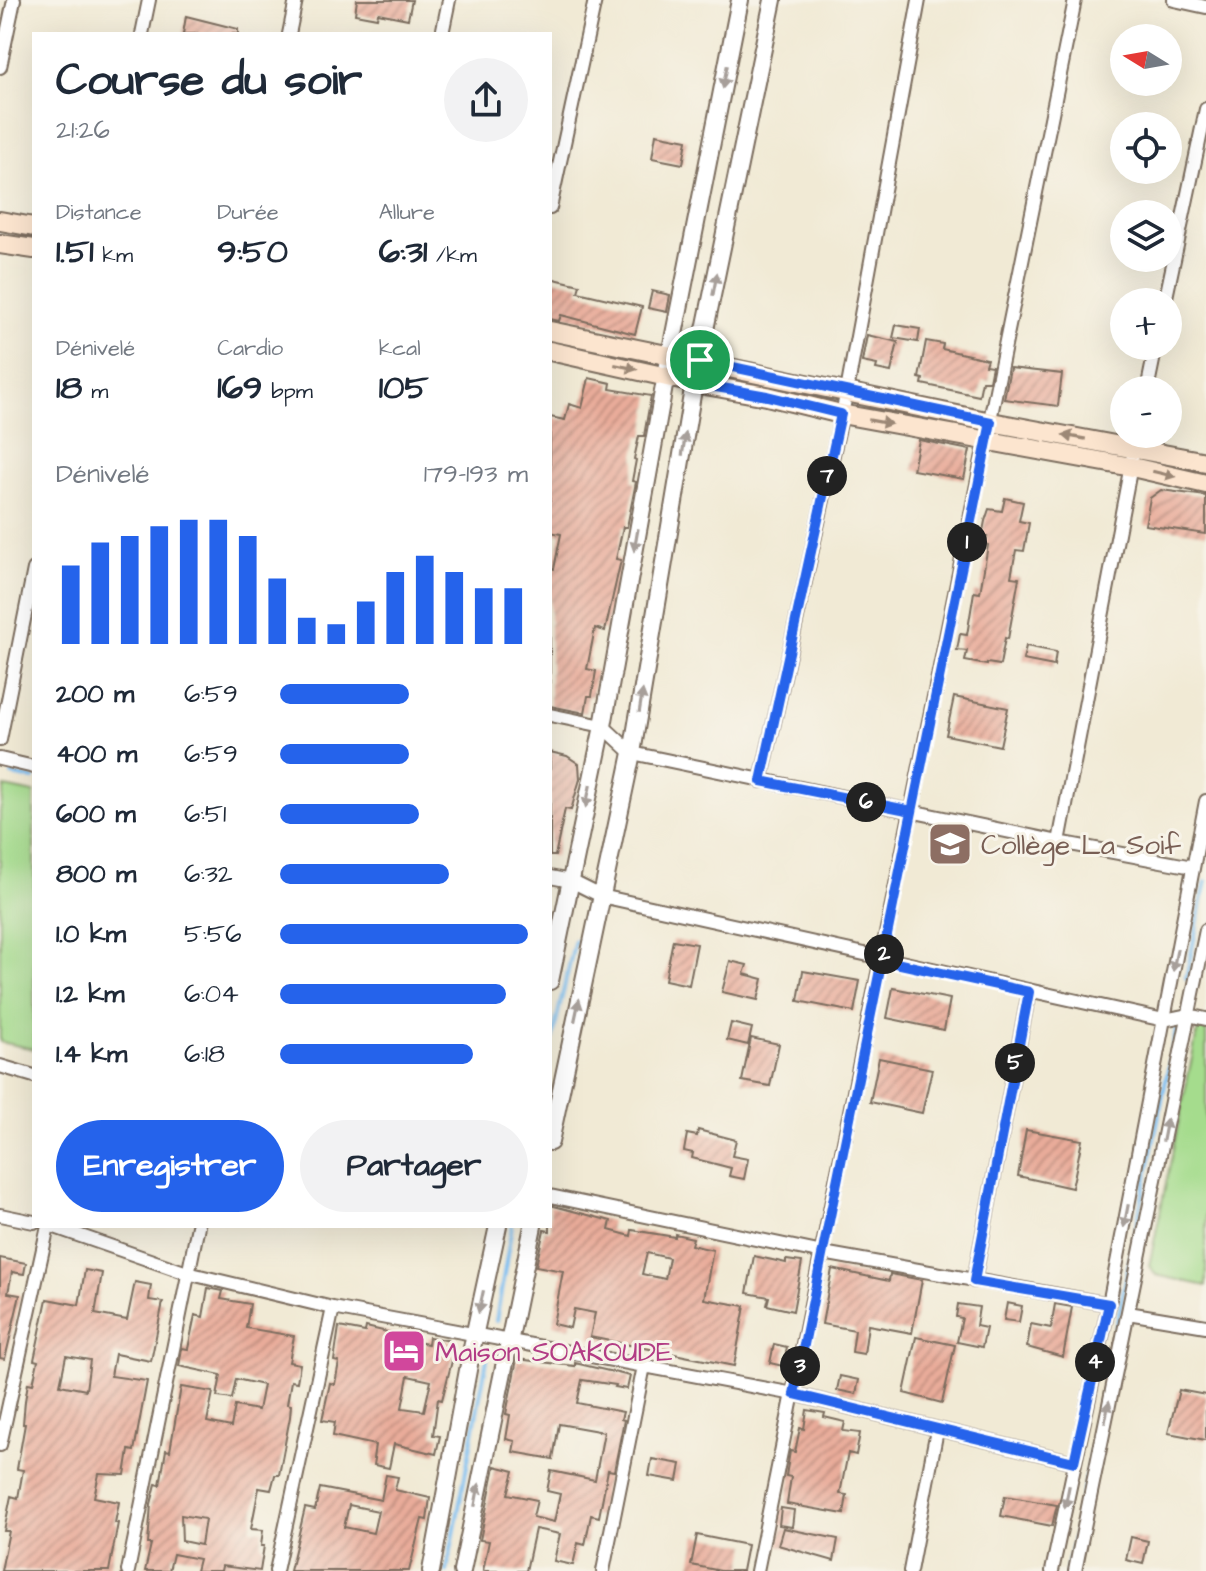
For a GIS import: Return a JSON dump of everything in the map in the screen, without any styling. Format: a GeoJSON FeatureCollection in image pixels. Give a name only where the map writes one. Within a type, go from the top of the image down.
{"type":"FeatureCollection","features":[{"type":"Feature","properties":{"kind":"main road"},"geometry":{"type":"LineString","coordinates":[[0,221],[32,227]]}},
{"type":"Feature","properties":{"kind":"main road"},"geometry":{"type":"LineString","coordinates":[[0,244],[32,249]]}},
{"type":"Feature","properties":{"kind":"main road"},"geometry":{"type":"LineString","coordinates":[[552,331],[670,353],[991,422],[1110,438]]}},
{"type":"Feature","properties":{"kind":"main road"},"geometry":{"type":"LineString","coordinates":[[552,351],[841,414],[1132,467],[1206,484]]}},
{"type":"Feature","properties":{"kind":"main road"},"geometry":{"type":"LineString","coordinates":[[1159,448],[1206,462]]}},
{"type":"Feature","properties":{"kind":"street"},"geometry":{"type":"LineString","coordinates":[[0,67],[14,0]]}},
{"type":"Feature","properties":{"kind":"street"},"geometry":{"type":"LineString","coordinates":[[142,32],[149,0]]}},
{"type":"Feature","properties":{"kind":"street"},"geometry":{"type":"LineString","coordinates":[[289,32],[296,0]]}},
{"type":"Feature","properties":{"kind":"street"},"geometry":{"type":"LineString","coordinates":[[442,32],[449,0]]}},
{"type":"Feature","properties":{"kind":"street"},"geometry":{"type":"LineString","coordinates":[[552,199],[595,0]]}},
{"type":"Feature","properties":{"kind":"street"},"geometry":{"type":"LineString","coordinates":[[552,971],[603,726],[670,353],[740,0]]}},
{"type":"Feature","properties":{"kind":"street"},"geometry":{"type":"LineString","coordinates":[[552,1132],[632,753],[694,383],[773,0]]}},
{"type":"Feature","properties":{"kind":"street"},"geometry":{"type":"LineString","coordinates":[[761,781],[847,391],[919,0]]}},
{"type":"Feature","properties":{"kind":"street"},"geometry":{"type":"LineString","coordinates":[[757,1571],[1075,0]]}},
{"type":"Feature","properties":{"kind":"street"},"geometry":{"type":"LineString","coordinates":[[1174,0],[1206,7]]}},
{"type":"Feature","properties":{"kind":"street"},"geometry":{"type":"LineString","coordinates":[[1168,288],[1206,109]]}},
{"type":"Feature","properties":{"kind":"street"},"geometry":{"type":"LineString","coordinates":[[1059,842],[1135,448]]}},
{"type":"Feature","properties":{"kind":"street"},"geometry":{"type":"LineString","coordinates":[[0,740],[30,614],[32,592]]}},
{"type":"Feature","properties":{"kind":"street"},"geometry":{"type":"LineString","coordinates":[[552,715],[603,726],[632,753],[1193,867]]}},
{"type":"Feature","properties":{"kind":"street"},"geometry":{"type":"LineString","coordinates":[[0,759],[32,767]]}},
{"type":"Feature","properties":{"kind":"street"},"geometry":{"type":"LineString","coordinates":[[1052,1571],[1109,1304],[1206,801]]}},
{"type":"Feature","properties":{"kind":"street"},"geometry":{"type":"LineString","coordinates":[[552,877],[571,881],[601,896],[1029,992],[1164,1020],[1188,1015],[1206,1019]]}},
{"type":"Feature","properties":{"kind":"street"},"geometry":{"type":"LineString","coordinates":[[1075,1571],[1206,930]]}},
{"type":"Feature","properties":{"kind":"street"},"geometry":{"type":"LineString","coordinates":[[974,1281],[1029,992]]}},
{"type":"Feature","properties":{"kind":"street"},"geometry":{"type":"LineString","coordinates":[[0,1066],[32,1075]]}},
{"type":"Feature","properties":{"kind":"street"},"geometry":{"type":"LineString","coordinates":[[552,1196],[823,1253],[1109,1304]]}},
{"type":"Feature","properties":{"kind":"street"},"geometry":{"type":"LineString","coordinates":[[0,1215],[32,1222]]}},
{"type":"Feature","properties":{"kind":"street"},"geometry":{"type":"LineString","coordinates":[[0,1445],[50,1228]]}},
{"type":"Feature","properties":{"kind":"street"},"geometry":{"type":"LineString","coordinates":[[56,1228],[187,1273],[333,1308],[475,1332],[794,1394],[1074,1462]]}},
{"type":"Feature","properties":{"kind":"street"},"geometry":{"type":"LineString","coordinates":[[128,1571],[198,1228]]}},
{"type":"Feature","properties":{"kind":"street"},"geometry":{"type":"LineString","coordinates":[[431,1571],[498,1228]]}},
{"type":"Feature","properties":{"kind":"street"},"geometry":{"type":"LineString","coordinates":[[462,1571],[533,1228]]}},
{"type":"Feature","properties":{"kind":"street"},"geometry":{"type":"LineString","coordinates":[[276,1571],[333,1308]]}},
{"type":"Feature","properties":{"kind":"street"},"geometry":{"type":"LineString","coordinates":[[1128,1313],[1206,1326]]}},
{"type":"Feature","properties":{"kind":"street"},"geometry":{"type":"LineString","coordinates":[[603,1571],[644,1366]]}},
{"type":"Feature","properties":{"kind":"street"},"geometry":{"type":"LineString","coordinates":[[910,1571],[937,1430]]}},
{"type":"Feature","properties":{"kind":"green space"},"geometry":{"type":"Polygon","coordinates":[[[5,787],[32,793],[32,1049],[0,1042],[0,811],[5,787]]]}},
{"type":"Feature","properties":{"kind":"green space"},"geometry":{"type":"Polygon","coordinates":[[[1198,1028],[1206,1030],[1206,1286],[1156,1275],[1149,1266],[1198,1028]]]}},
{"type":"Feature","properties":{"kind":"building"},"geometry":{"type":"Polygon","coordinates":[[[357,0],[412,0],[408,19],[378,13],[377,18],[355,14],[357,0]]]}},
{"type":"Feature","properties":{"kind":"building"},"geometry":{"type":"Polygon","coordinates":[[[186,16],[238,29],[238,32],[183,32],[186,16]]]}},
{"type":"Feature","properties":{"kind":"building"},"geometry":{"type":"Polygon","coordinates":[[[656,134],[687,140],[683,164],[652,158],[656,134]]]}},
{"type":"Feature","properties":{"kind":"building"},"geometry":{"type":"Polygon","coordinates":[[[552,278],[580,285],[578,292],[642,307],[635,334],[561,315],[559,321],[552,319],[552,278]]]}},
{"type":"Feature","properties":{"kind":"building"},"geometry":{"type":"Polygon","coordinates":[[[652,291],[670,295],[667,312],[648,308],[652,291]]]}},
{"type":"Feature","properties":{"kind":"building"},"geometry":{"type":"Polygon","coordinates":[[[896,325],[920,329],[918,342],[893,338],[896,325]]]}},
{"type":"Feature","properties":{"kind":"building"},"geometry":{"type":"Polygon","coordinates":[[[867,335],[898,342],[891,372],[862,362],[867,335]]]}},
{"type":"Feature","properties":{"kind":"building"},"geometry":{"type":"Polygon","coordinates":[[[926,341],[943,344],[942,349],[987,359],[985,365],[992,366],[989,381],[982,381],[979,396],[922,384],[923,379],[919,378],[926,341]]]}},
{"type":"Feature","properties":{"kind":"building"},"geometry":{"type":"Polygon","coordinates":[[[1010,368],[1062,374],[1058,406],[1004,399],[1010,368]]]}},
{"type":"Feature","properties":{"kind":"building"},"geometry":{"type":"Polygon","coordinates":[[[589,378],[611,383],[610,389],[651,396],[644,436],[639,436],[634,459],[632,481],[636,482],[627,527],[623,527],[616,559],[621,560],[605,631],[595,628],[587,669],[596,671],[592,696],[588,696],[585,713],[552,706],[552,568],[561,534],[552,532],[552,417],[565,420],[569,404],[582,408],[589,378]]]}},
{"type":"Feature","properties":{"kind":"building"},"geometry":{"type":"Polygon","coordinates":[[[919,440],[970,450],[964,479],[913,470],[919,440]]]}},
{"type":"Feature","properties":{"kind":"building"},"geometry":{"type":"Polygon","coordinates":[[[1161,490],[1206,496],[1206,534],[1145,525],[1150,498],[1161,490]]]}},
{"type":"Feature","properties":{"kind":"building"},"geometry":{"type":"Polygon","coordinates":[[[1005,498],[1023,502],[1019,521],[1029,523],[1024,551],[1016,550],[1011,577],[1019,578],[1008,639],[1005,638],[1000,665],[987,665],[965,661],[967,651],[957,650],[960,634],[967,635],[974,592],[980,593],[988,545],[985,544],[987,536],[982,536],[985,521],[989,509],[1002,511],[1005,498]]]}},
{"type":"Feature","properties":{"kind":"building"},"geometry":{"type":"Polygon","coordinates":[[[1026,646],[1056,652],[1054,666],[1023,660],[1026,646]]]}},
{"type":"Feature","properties":{"kind":"building"},"geometry":{"type":"Polygon","coordinates":[[[954,697],[1008,708],[1000,746],[946,735],[954,697]]]}},
{"type":"Feature","properties":{"kind":"building"},"geometry":{"type":"Polygon","coordinates":[[[552,752],[567,756],[579,764],[580,779],[571,810],[565,809],[555,856],[552,856],[552,752]]]}},
{"type":"Feature","properties":{"kind":"building"},"geometry":{"type":"Polygon","coordinates":[[[673,940],[697,944],[689,985],[665,980],[673,940]]]}},
{"type":"Feature","properties":{"kind":"building"},"geometry":{"type":"Polygon","coordinates":[[[730,961],[747,965],[744,974],[763,979],[758,1000],[722,992],[730,961]]]}},
{"type":"Feature","properties":{"kind":"building"},"geometry":{"type":"Polygon","coordinates":[[[803,971],[860,981],[854,1012],[798,1001],[803,971]]]}},
{"type":"Feature","properties":{"kind":"building"},"geometry":{"type":"Polygon","coordinates":[[[893,988],[950,999],[944,1030],[887,1018],[893,988]]]}},
{"type":"Feature","properties":{"kind":"building"},"geometry":{"type":"Polygon","coordinates":[[[731,1023],[752,1028],[748,1045],[727,1040],[731,1023]]]}},
{"type":"Feature","properties":{"kind":"building"},"geometry":{"type":"Polygon","coordinates":[[[751,1038],[779,1044],[770,1086],[742,1081],[751,1038]]]}},
{"type":"Feature","properties":{"kind":"building"},"geometry":{"type":"Polygon","coordinates":[[[879,1058],[932,1069],[922,1113],[870,1102],[879,1058]]]}},
{"type":"Feature","properties":{"kind":"building"},"geometry":{"type":"Polygon","coordinates":[[[698,1130],[736,1140],[732,1156],[748,1159],[744,1179],[729,1176],[731,1168],[692,1158],[693,1153],[684,1151],[687,1134],[697,1136],[698,1130]]]}},
{"type":"Feature","properties":{"kind":"building"},"geometry":{"type":"Polygon","coordinates":[[[1026,1130],[1082,1140],[1072,1188],[1018,1176],[1026,1130]]]}},
{"type":"Feature","properties":{"kind":"building"},"geometry":{"type":"Polygon","coordinates":[[[552,1206],[611,1221],[609,1230],[631,1236],[632,1230],[675,1237],[675,1234],[693,1238],[691,1245],[713,1250],[704,1299],[745,1306],[734,1366],[590,1337],[595,1313],[574,1309],[570,1328],[553,1324],[563,1271],[536,1266],[544,1230],[550,1231],[552,1228],[552,1206]],[[647,1253],[642,1274],[665,1279],[669,1258],[647,1253]]]}},
{"type":"Feature","properties":{"kind":"building"},"geometry":{"type":"Polygon","coordinates":[[[754,1256],[786,1263],[786,1260],[802,1262],[793,1311],[767,1305],[769,1297],[747,1293],[754,1256]]]}},
{"type":"Feature","properties":{"kind":"building"},"geometry":{"type":"Polygon","coordinates":[[[0,1258],[26,1263],[24,1274],[12,1272],[8,1293],[20,1295],[5,1359],[0,1358],[0,1258]]]}},
{"type":"Feature","properties":{"kind":"building"},"geometry":{"type":"Polygon","coordinates":[[[832,1269],[889,1281],[890,1274],[922,1280],[912,1333],[868,1325],[864,1354],[852,1352],[855,1330],[822,1324],[832,1269]]]}},
{"type":"Feature","properties":{"kind":"building"},"geometry":{"type":"Polygon","coordinates":[[[85,1270],[102,1273],[95,1314],[127,1320],[135,1282],[151,1285],[149,1300],[163,1302],[151,1361],[115,1354],[111,1376],[147,1381],[134,1451],[129,1450],[125,1475],[99,1474],[94,1497],[119,1502],[109,1571],[1,1571],[9,1531],[4,1531],[11,1496],[18,1498],[23,1470],[17,1469],[25,1424],[25,1401],[28,1383],[33,1384],[38,1361],[34,1360],[47,1299],[79,1305],[85,1270]],[[66,1356],[60,1385],[86,1390],[90,1360],[66,1356]]]}},
{"type":"Feature","properties":{"kind":"building"},"geometry":{"type":"Polygon","coordinates":[[[208,1288],[223,1291],[221,1299],[250,1304],[246,1328],[294,1336],[289,1362],[300,1364],[297,1382],[291,1381],[287,1404],[291,1405],[290,1417],[279,1475],[275,1475],[271,1490],[259,1488],[251,1529],[263,1530],[260,1571],[222,1566],[221,1571],[196,1571],[199,1559],[173,1554],[169,1571],[145,1571],[151,1544],[148,1544],[151,1504],[156,1484],[160,1485],[166,1450],[170,1451],[181,1387],[213,1392],[207,1422],[231,1427],[235,1406],[258,1410],[263,1385],[236,1379],[232,1399],[217,1397],[221,1375],[179,1366],[182,1348],[188,1349],[195,1315],[203,1317],[208,1288]],[[181,1515],[182,1541],[201,1545],[205,1519],[181,1515]]]}},
{"type":"Feature","properties":{"kind":"building"},"geometry":{"type":"Polygon","coordinates":[[[1007,1303],[1022,1306],[1019,1322],[1004,1320],[1007,1303]]]}},
{"type":"Feature","properties":{"kind":"building"},"geometry":{"type":"Polygon","coordinates":[[[958,1304],[979,1307],[976,1326],[986,1328],[982,1347],[957,1342],[962,1318],[956,1317],[958,1304]]]}},
{"type":"Feature","properties":{"kind":"building"},"geometry":{"type":"Polygon","coordinates":[[[1055,1304],[1072,1307],[1063,1357],[1027,1347],[1031,1324],[1051,1328],[1055,1304]]]}},
{"type":"Feature","properties":{"kind":"building"},"geometry":{"type":"Polygon","coordinates":[[[339,1327],[365,1332],[366,1327],[396,1334],[395,1338],[428,1344],[429,1337],[451,1341],[453,1357],[442,1400],[438,1399],[433,1435],[440,1436],[436,1454],[394,1444],[389,1468],[374,1465],[375,1445],[333,1436],[335,1422],[322,1420],[330,1383],[335,1384],[339,1362],[334,1361],[339,1327]],[[408,1376],[402,1408],[424,1411],[431,1381],[408,1376]]]}},
{"type":"Feature","properties":{"kind":"building"},"geometry":{"type":"Polygon","coordinates":[[[916,1337],[955,1345],[942,1403],[904,1393],[916,1337]]]}},
{"type":"Feature","properties":{"kind":"building"},"geometry":{"type":"Polygon","coordinates":[[[774,1344],[787,1347],[783,1366],[770,1363],[774,1344]]]}},
{"type":"Feature","properties":{"kind":"building"},"geometry":{"type":"Polygon","coordinates":[[[517,1359],[575,1366],[575,1363],[630,1376],[627,1389],[582,1380],[577,1403],[623,1412],[621,1419],[624,1420],[614,1471],[608,1470],[599,1517],[591,1515],[585,1545],[578,1543],[573,1565],[554,1561],[560,1534],[535,1529],[526,1571],[483,1571],[489,1541],[480,1540],[495,1466],[514,1471],[508,1494],[537,1500],[533,1517],[554,1522],[560,1494],[547,1491],[551,1471],[595,1480],[604,1432],[559,1424],[553,1459],[513,1452],[515,1441],[506,1439],[510,1415],[506,1414],[517,1359]]]}},
{"type":"Feature","properties":{"kind":"building"},"geometry":{"type":"Polygon","coordinates":[[[840,1376],[859,1380],[856,1394],[837,1390],[840,1376]]]}},
{"type":"Feature","properties":{"kind":"building"},"geometry":{"type":"Polygon","coordinates":[[[1179,1390],[1206,1395],[1206,1440],[1168,1433],[1179,1390]]]}},
{"type":"Feature","properties":{"kind":"building"},"geometry":{"type":"Polygon","coordinates":[[[807,1410],[825,1413],[824,1417],[845,1422],[843,1431],[860,1433],[856,1455],[848,1453],[840,1494],[847,1495],[844,1514],[787,1504],[791,1477],[786,1476],[790,1451],[795,1452],[807,1410]]]}},
{"type":"Feature","properties":{"kind":"building"},"geometry":{"type":"Polygon","coordinates":[[[652,1459],[681,1464],[678,1481],[649,1476],[652,1459]]]}},
{"type":"Feature","properties":{"kind":"building"},"geometry":{"type":"Polygon","coordinates":[[[386,1475],[398,1477],[395,1490],[430,1498],[427,1520],[422,1519],[409,1571],[290,1571],[305,1508],[315,1510],[320,1488],[381,1500],[386,1475]],[[349,1505],[344,1527],[373,1533],[378,1511],[349,1505]]]}},
{"type":"Feature","properties":{"kind":"building"},"geometry":{"type":"Polygon","coordinates":[[[1005,1496],[1057,1505],[1052,1526],[1001,1516],[1005,1496]]]}},
{"type":"Feature","properties":{"kind":"building"},"geometry":{"type":"Polygon","coordinates":[[[781,1508],[794,1510],[792,1527],[779,1525],[781,1508]]]}},
{"type":"Feature","properties":{"kind":"building"},"geometry":{"type":"Polygon","coordinates":[[[783,1528],[838,1539],[834,1561],[778,1545],[783,1528]]]}},
{"type":"Feature","properties":{"kind":"building"},"geometry":{"type":"Polygon","coordinates":[[[697,1535],[747,1545],[742,1571],[721,1571],[691,1565],[697,1535]]]}},
{"type":"Feature","properties":{"kind":"building"},"geometry":{"type":"Polygon","coordinates":[[[1131,1537],[1148,1541],[1143,1564],[1126,1560],[1131,1537]]]}},
{"type":"Feature","properties":{"kind":"waterway"},"geometry":{"type":"LineString","coordinates":[[12,775],[32,779]]}},
{"type":"Feature","properties":{"kind":"waterway"},"geometry":{"type":"LineString","coordinates":[[1186,978],[1206,882]]}},
{"type":"Feature","properties":{"kind":"waterway"},"geometry":{"type":"LineString","coordinates":[[552,1040],[575,940]]}},
{"type":"Feature","properties":{"kind":"waterway"},"geometry":{"type":"LineString","coordinates":[[1067,1571],[1178,1020]]}},
{"type":"Feature","properties":{"kind":"waterway"},"geometry":{"type":"LineString","coordinates":[[496,1321],[512,1228]]}},
{"type":"Feature","properties":{"kind":"waterway"},"geometry":{"type":"LineString","coordinates":[[447,1571],[489,1349]]}},
{"type":"Feature","properties":{"kind":"place","name":"Collège La Soif"},"geometry":{"type":"Point","coordinates":[950,844]}},
{"type":"Feature","properties":{"kind":"place","name":"Maison SOAKOUDE"},"geometry":{"type":"Point","coordinates":[404,1351]}},
{"type":"Feature","properties":{"kind":"route"},"geometry":{"type":"LineString","coordinates":[[700,360],[694,383],[841,414],[761,781],[912,811],[882,960],[1029,992],[974,1281],[1109,1304],[1074,1462],[794,1394],[863,1057],[882,960],[897,885],[949,626],[991,422],[700,360]]}}]}
